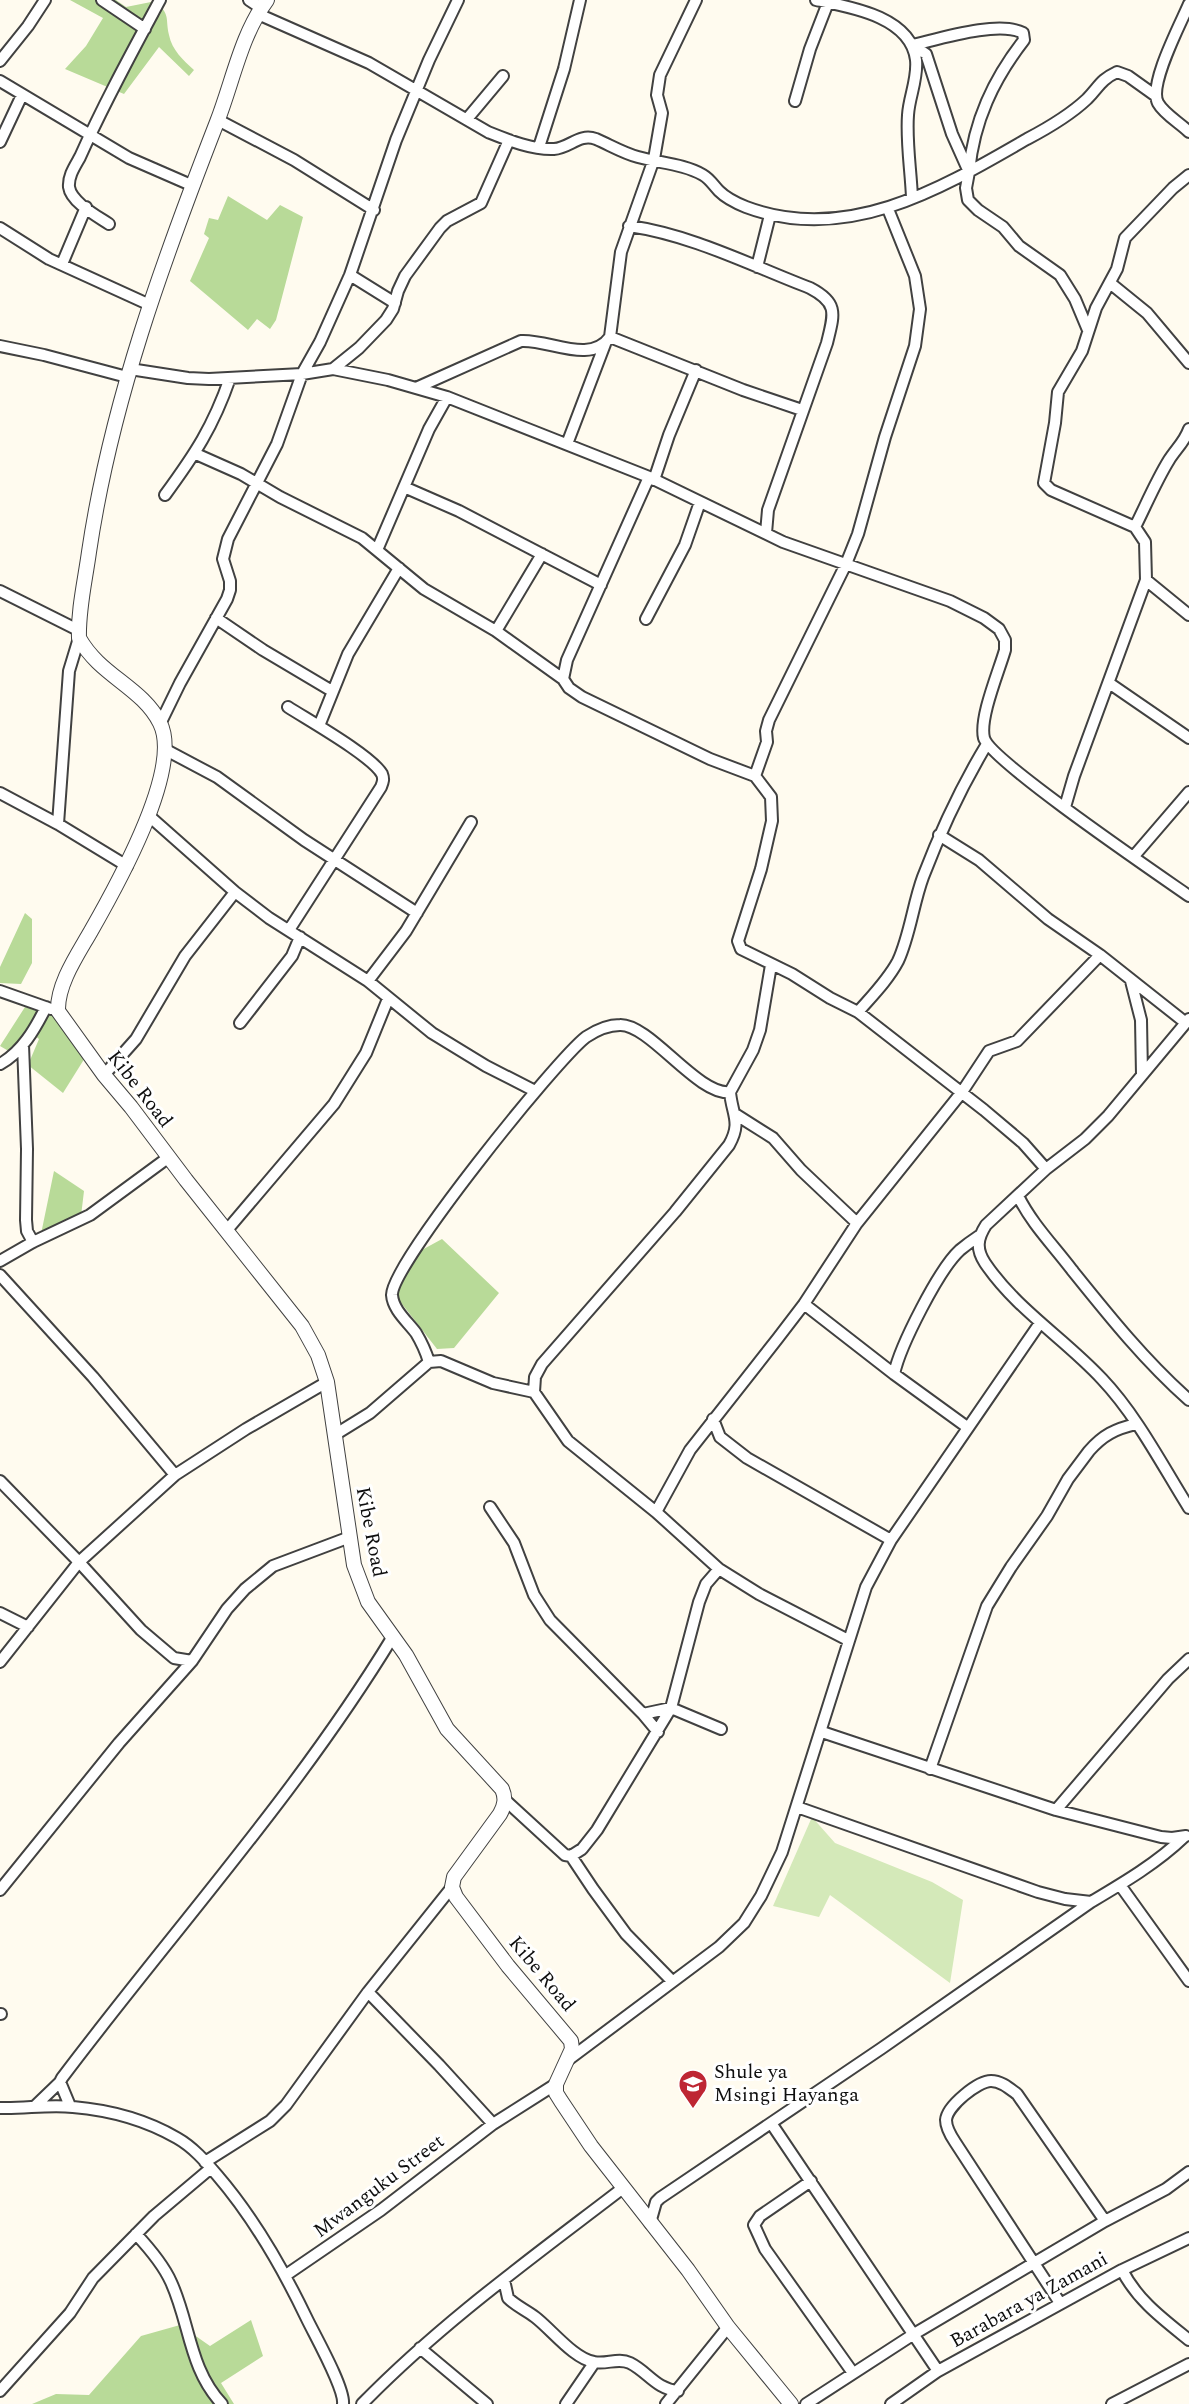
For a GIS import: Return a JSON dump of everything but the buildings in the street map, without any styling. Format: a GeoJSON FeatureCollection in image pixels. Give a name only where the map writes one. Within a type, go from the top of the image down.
{"type":"FeatureCollection","features":[{"type":"Feature","properties":{"kind":"street"},"geometry":{"type":"LineString","coordinates":[[0,61],[45,0]]}},
{"type":"Feature","properties":{"kind":"street"},"geometry":{"type":"LineString","coordinates":[[102,0],[145,29]]}},
{"type":"Feature","properties":{"kind":"street"},"geometry":{"type":"LineString","coordinates":[[109,224],[77,199],[69,188],[70,177],[88,135],[160,0]]}},
{"type":"Feature","properties":{"kind":"street"},"geometry":{"type":"LineString","coordinates":[[249,0],[369,63],[488,132],[509,140],[555,149],[570,145],[577,139],[594,139],[639,158],[654,159],[703,175],[731,201],[770,215],[827,219],[888,209],[969,172],[1071,112],[1088,98],[1102,79],[1117,72],[1128,76],[1156,96]]}},
{"type":"Feature","properties":{"kind":"street"},"geometry":{"type":"LineString","coordinates":[[160,724],[230,590],[230,581],[224,567],[224,552],[281,434],[302,374],[320,342],[350,275],[396,140],[429,60],[458,0]]}},
{"type":"Feature","properties":{"kind":"street"},"geometry":{"type":"LineString","coordinates":[[539,147],[564,69],[580,0]]}},
{"type":"Feature","properties":{"kind":"street"},"geometry":{"type":"LineString","coordinates":[[567,444],[607,341],[621,252],[654,159],[662,113],[657,95],[660,75],[696,0]]}},
{"type":"Feature","properties":{"kind":"street"},"geometry":{"type":"LineString","coordinates":[[795,101],[824,1],[867,14],[903,32],[913,45],[926,54],[952,134],[969,172]]}},
{"type":"Feature","properties":{"kind":"street"},"geometry":{"type":"LineString","coordinates":[[1189,4],[1163,62],[1156,96],[1158,104],[1189,132]]}},
{"type":"Feature","properties":{"kind":"street"},"geometry":{"type":"LineString","coordinates":[[58,824],[69,671],[79,634],[93,519],[129,373],[191,185],[218,120],[247,36],[262,7]]}},
{"type":"Feature","properties":{"kind":"street"},"geometry":{"type":"LineString","coordinates":[[913,45],[989,30],[1008,29],[1023,33],[1024,40],[1006,65],[980,115],[972,142],[966,188],[968,201],[1003,227],[1019,246],[1060,275],[1075,299],[1088,330]]}},
{"type":"Feature","properties":{"kind":"street"},"geometry":{"type":"LineString","coordinates":[[912,198],[908,119],[916,62],[913,45]]}},
{"type":"Feature","properties":{"kind":"street"},"geometry":{"type":"LineString","coordinates":[[466,119],[503,76]]}},
{"type":"Feature","properties":{"kind":"street"},"geometry":{"type":"LineString","coordinates":[[0,81],[129,158],[191,185]]}},
{"type":"Feature","properties":{"kind":"street"},"geometry":{"type":"LineString","coordinates":[[0,141],[22,94]]}},
{"type":"Feature","properties":{"kind":"street"},"geometry":{"type":"LineString","coordinates":[[218,120],[294,160],[374,210]]}},
{"type":"Feature","properties":{"kind":"street"},"geometry":{"type":"LineString","coordinates":[[333,369],[369,339],[386,320],[405,276],[440,228],[447,221],[482,203],[509,140]]}},
{"type":"Feature","properties":{"kind":"street"},"geometry":{"type":"LineString","coordinates":[[1065,807],[1074,776],[1146,580],[1145,542],[1135,527],[1051,490],[1044,483],[1058,392],[1082,351],[1096,308],[1117,269],[1125,238],[1173,188],[1189,175]]}},
{"type":"Feature","properties":{"kind":"street"},"geometry":{"type":"LineString","coordinates":[[62,264],[86,207]]}},
{"type":"Feature","properties":{"kind":"street"},"geometry":{"type":"LineString","coordinates":[[755,776],[765,750],[766,731],[775,705],[846,564],[915,346],[920,309],[915,276],[888,209]]}},
{"type":"Feature","properties":{"kind":"street"},"geometry":{"type":"LineString","coordinates":[[757,267],[770,215]]}},
{"type":"Feature","properties":{"kind":"street"},"geometry":{"type":"LineString","coordinates":[[629,226],[674,235],[810,288],[822,294],[830,303],[832,314],[829,334],[768,510],[766,533]]}},
{"type":"Feature","properties":{"kind":"street"},"geometry":{"type":"LineString","coordinates":[[0,228],[39,253],[150,305]]}},
{"type":"Feature","properties":{"kind":"street"},"geometry":{"type":"LineString","coordinates":[[350,275],[395,303]]}},
{"type":"Feature","properties":{"kind":"street"},"geometry":{"type":"LineString","coordinates":[[1110,283],[1147,313],[1189,363]]}},
{"type":"Feature","properties":{"kind":"street"},"geometry":{"type":"LineString","coordinates":[[416,388],[521,341],[533,340],[578,350],[591,350],[607,341],[696,370],[743,390],[802,410]]}},
{"type":"Feature","properties":{"kind":"street"},"geometry":{"type":"LineString","coordinates":[[0,346],[129,373],[188,378],[230,378],[302,374],[333,369],[416,388],[447,397],[652,478],[811,553],[950,601],[984,618],[999,629],[1005,640],[1005,650],[985,713],[983,731],[987,744],[1032,784],[1189,896]]}},
{"type":"Feature","properties":{"kind":"street"},"geometry":{"type":"LineString","coordinates":[[563,679],[567,660],[652,478],[696,370]]}},
{"type":"Feature","properties":{"kind":"street"},"geometry":{"type":"LineString","coordinates":[[165,495],[196,453],[213,423],[230,378]]}},
{"type":"Feature","properties":{"kind":"street"},"geometry":{"type":"LineString","coordinates":[[377,550],[429,429],[447,397]]}},
{"type":"Feature","properties":{"kind":"street"},"geometry":{"type":"LineString","coordinates":[[1135,527],[1160,476],[1188,436]]}},
{"type":"Feature","properties":{"kind":"street"},"geometry":{"type":"LineString","coordinates":[[196,453],[362,538],[437,598],[496,631],[563,679],[569,688],[582,697],[710,759],[755,776],[771,797],[772,821],[761,869],[738,940],[741,949],[792,974],[830,998],[858,1012],[962,1092],[1023,1143],[1046,1169]]}},
{"type":"Feature","properties":{"kind":"street"},"geometry":{"type":"LineString","coordinates":[[404,487],[425,495],[601,585]]}},
{"type":"Feature","properties":{"kind":"street"},"geometry":{"type":"LineString","coordinates":[[646,618],[686,545],[700,502]]}},
{"type":"Feature","properties":{"kind":"street"},"geometry":{"type":"LineString","coordinates":[[747,523],[768,510]]}},
{"type":"Feature","properties":{"kind":"street"},"geometry":{"type":"LineString","coordinates":[[496,631],[542,554]]}},
{"type":"Feature","properties":{"kind":"street"},"geometry":{"type":"LineString","coordinates":[[319,726],[348,654],[399,568]]}},
{"type":"Feature","properties":{"kind":"street"},"geometry":{"type":"LineString","coordinates":[[1146,580],[1189,615]]}},
{"type":"Feature","properties":{"kind":"street"},"geometry":{"type":"LineString","coordinates":[[0,591],[79,634],[98,664],[142,700],[160,724],[165,750],[148,814],[127,866],[71,968],[58,1001],[12,1058],[0,1064]]}},
{"type":"Feature","properties":{"kind":"street"},"geometry":{"type":"LineString","coordinates":[[216,618],[263,650],[333,691]]}},
{"type":"Feature","properties":{"kind":"street"},"geometry":{"type":"LineString","coordinates":[[1109,683],[1189,738]]}},
{"type":"Feature","properties":{"kind":"street"},"geometry":{"type":"LineString","coordinates":[[288,708],[319,726],[372,764],[381,772],[384,779],[289,930]]}},
{"type":"Feature","properties":{"kind":"street"},"geometry":{"type":"LineString","coordinates":[[858,1012],[898,961],[920,886],[939,836],[956,798],[987,744]]}},
{"type":"Feature","properties":{"kind":"street"},"geometry":{"type":"LineString","coordinates":[[165,750],[218,777],[304,840],[417,913]]}},
{"type":"Feature","properties":{"kind":"street"},"geometry":{"type":"LineString","coordinates":[[1134,856],[1189,792]]}},
{"type":"Feature","properties":{"kind":"street"},"geometry":{"type":"LineString","coordinates":[[0,793],[58,824],[127,866]]}},
{"type":"Feature","properties":{"kind":"street"},"geometry":{"type":"LineString","coordinates":[[148,814],[269,918],[368,981],[432,1033],[535,1091]]}},
{"type":"Feature","properties":{"kind":"street"},"geometry":{"type":"LineString","coordinates":[[368,981],[390,954],[417,913],[471,822]]}},
{"type":"Feature","properties":{"kind":"street"},"geometry":{"type":"LineString","coordinates":[[894,1374],[902,1347],[947,1266],[960,1250],[979,1236],[986,1226],[1046,1169],[1085,1139],[1108,1116],[1188,1021],[1048,919],[979,860],[939,836]]}},
{"type":"Feature","properties":{"kind":"street"},"geometry":{"type":"LineString","coordinates":[[104,1075],[141,1031],[185,956],[235,891]]}},
{"type":"Feature","properties":{"kind":"street"},"geometry":{"type":"LineString","coordinates":[[240,1023],[305,940]]}},
{"type":"Feature","properties":{"kind":"street"},"geometry":{"type":"LineString","coordinates":[[656,1512],[682,1463],[713,1419],[804,1304],[857,1222],[962,1092],[989,1051],[1017,1041],[1100,955]]}},
{"type":"Feature","properties":{"kind":"street"},"geometry":{"type":"LineString","coordinates":[[771,965],[760,1030],[753,1050],[730,1092],[737,1124],[736,1133],[675,1212],[543,1364],[535,1377],[534,1392],[568,1441],[656,1512],[719,1569],[759,1594],[848,1640]]}},
{"type":"Feature","properties":{"kind":"street"},"geometry":{"type":"LineString","coordinates":[[1131,980],[1141,1020],[1142,1074]]}},
{"type":"Feature","properties":{"kind":"street"},"geometry":{"type":"LineString","coordinates":[[0,991],[52,1009]]}},
{"type":"Feature","properties":{"kind":"street"},"geometry":{"type":"LineString","coordinates":[[227,1230],[340,1096],[366,1053],[388,999]]}},
{"type":"Feature","properties":{"kind":"street","name":"Kibe Road"},"geometry":{"type":"LineString","coordinates":[[52,1009],[302,1326],[318,1355],[327,1383],[359,1583],[368,1602],[406,1655],[447,1729],[502,1789],[505,1800]]}},
{"type":"Feature","properties":{"kind":"street"},"geometry":{"type":"LineString","coordinates":[[429,1362],[419,1339],[395,1306],[392,1294],[395,1283],[420,1241],[535,1091],[587,1036],[609,1026],[622,1024],[638,1031],[708,1086],[722,1093],[730,1092]]}},
{"type":"Feature","properties":{"kind":"street"},"geometry":{"type":"LineString","coordinates":[[23,1045],[27,1149],[26,1220],[27,1231],[33,1242]]}},
{"type":"Feature","properties":{"kind":"street"},"geometry":{"type":"LineString","coordinates":[[735,1114],[773,1138],[801,1170],[857,1222]]}},
{"type":"Feature","properties":{"kind":"street"},"geometry":{"type":"LineString","coordinates":[[169,1157],[90,1215],[5,1258],[2,1277],[93,1377],[175,1475]]}},
{"type":"Feature","properties":{"kind":"street"},"geometry":{"type":"LineString","coordinates":[[1018,1196],[1036,1226],[1103,1310],[1189,1400]]}},
{"type":"Feature","properties":{"kind":"street"},"geometry":{"type":"LineString","coordinates":[[979,1236],[978,1249],[984,1262],[1040,1323],[1102,1379],[1136,1424],[1189,1508]]}},
{"type":"Feature","properties":{"kind":"street"},"geometry":{"type":"LineString","coordinates":[[804,1304],[967,1427]]}},
{"type":"Feature","properties":{"kind":"street"},"geometry":{"type":"LineString","coordinates":[[791,2404],[728,2327],[688,2270],[623,2188],[570,2115],[556,2093],[556,2084],[568,2060],[719,1947],[744,1923],[782,1852],[822,1732],[848,1640],[867,1587],[891,1540],[1040,1323]]}},
{"type":"Feature","properties":{"kind":"street"},"geometry":{"type":"LineString","coordinates":[[336,1434],[370,1413],[429,1362],[441,1361],[493,1383],[534,1392]]}},
{"type":"Feature","properties":{"kind":"street"},"geometry":{"type":"LineString","coordinates":[[0,1662],[79,1562],[175,1475],[246,1429],[327,1383]]}},
{"type":"Feature","properties":{"kind":"street"},"geometry":{"type":"LineString","coordinates":[[713,1419],[720,1437],[747,1458],[837,1507],[891,1540]]}},
{"type":"Feature","properties":{"kind":"street"},"geometry":{"type":"LineString","coordinates":[[930,1768],[976,1633],[998,1586],[1047,1515],[1073,1472],[1094,1445],[1110,1431],[1136,1424]]}},
{"type":"Feature","properties":{"kind":"street"},"geometry":{"type":"LineString","coordinates":[[0,1481],[141,1630],[174,1658],[192,1661]]}},
{"type":"Feature","properties":{"kind":"street"},"geometry":{"type":"LineString","coordinates":[[490,1507],[514,1543],[534,1595],[550,1620],[644,1713],[658,1732]]}},
{"type":"Feature","properties":{"kind":"street"},"geometry":{"type":"LineString","coordinates":[[0,1890],[119,1743],[192,1661],[236,1599],[259,1576],[290,1559],[350,1537]]}},
{"type":"Feature","properties":{"kind":"street"},"geometry":{"type":"LineString","coordinates":[[572,1856],[582,1849],[597,1830],[671,1708],[695,1612],[706,1584],[707,1559]]}},
{"type":"Feature","properties":{"kind":"street"},"geometry":{"type":"LineString","coordinates":[[706,1584],[719,1569]]}},
{"type":"Feature","properties":{"kind":"street"},"geometry":{"type":"LineString","coordinates":[[0,1613],[28,1626]]}},
{"type":"Feature","properties":{"kind":"street"},"geometry":{"type":"LineString","coordinates":[[34,2107],[60,2082],[342,1716],[392,1638]]}},
{"type":"Feature","properties":{"kind":"street"},"geometry":{"type":"LineString","coordinates":[[174,1658],[178,1676]]}},
{"type":"Feature","properties":{"kind":"street"},"geometry":{"type":"LineString","coordinates":[[1056,1810],[1168,1678],[1189,1659]]}},
{"type":"Feature","properties":{"kind":"street"},"geometry":{"type":"LineString","coordinates":[[644,1713],[671,1708],[721,1729]]}},
{"type":"Feature","properties":{"kind":"street"},"geometry":{"type":"LineString","coordinates":[[822,1732],[1056,1810],[1161,1837],[1187,1835]]}},
{"type":"Feature","properties":{"kind":"street"},"geometry":{"type":"LineString","coordinates":[[0,2391],[70,2313],[93,2278],[136,2234],[208,2165],[263,2126],[286,2105],[368,1992],[452,1887],[459,1868],[500,1814],[505,1800],[559,1851],[572,1856],[592,1889],[626,1934],[672,1981]]}},
{"type":"Feature","properties":{"kind":"street"},"geometry":{"type":"LineString","coordinates":[[797,1807],[1038,1892],[1065,1899],[1091,1902]]}},
{"type":"Feature","properties":{"kind":"street"},"geometry":{"type":"LineString","coordinates":[[650,2223],[658,2199],[1091,1902],[1120,1885],[1173,1848],[1187,1835]]}},
{"type":"Feature","properties":{"kind":"street"},"geometry":{"type":"LineString","coordinates":[[1120,1885],[1189,1981]]}},
{"type":"Feature","properties":{"kind":"street","name":"Kibe Road"},"geometry":{"type":"LineString","coordinates":[[452,1887],[464,1911],[527,1989],[568,2034],[572,2049],[568,2060]]}},
{"type":"Feature","properties":{"kind":"street"},"geometry":{"type":"LineString","coordinates":[[368,1992],[493,2124]]}},
{"type":"Feature","properties":{"kind":"street"},"geometry":{"type":"LineString","coordinates":[[1060,2303],[948,2129],[946,2120],[949,2112],[972,2089],[992,2081],[1001,2083],[1017,2094],[1105,2221]]}},
{"type":"Feature","properties":{"kind":"street"},"geometry":{"type":"LineString","coordinates":[[60,2082],[70,2106]]}},
{"type":"Feature","properties":{"kind":"street","name":"Mwanguku Street"},"geometry":{"type":"LineString","coordinates":[[286,2275],[381,2210],[493,2124],[556,2084]]}},
{"type":"Feature","properties":{"kind":"street"},"geometry":{"type":"LineString","coordinates":[[0,2108],[70,2106],[98,2110],[158,2129],[185,2143],[208,2165],[243,2206],[286,2275],[335,2376],[345,2403]]}},
{"type":"Feature","properties":{"kind":"street"},"geometry":{"type":"LineString","coordinates":[[771,2123],[938,2371]]}},
{"type":"Feature","properties":{"kind":"street"},"geometry":{"type":"LineString","coordinates":[[806,2404],[914,2334],[1105,2221],[1166,2189],[1189,2172]]}},
{"type":"Feature","properties":{"kind":"street"},"geometry":{"type":"LineString","coordinates":[[812,2181],[760,2216],[754,2225],[776,2266],[854,2373]]}},
{"type":"Feature","properties":{"kind":"street"},"geometry":{"type":"LineString","coordinates":[[362,2404],[420,2348],[623,2188]]}},
{"type":"Feature","properties":{"kind":"street"},"geometry":{"type":"LineString","coordinates":[[136,2234],[154,2254],[171,2281],[195,2362],[208,2386],[222,2404]]}},
{"type":"Feature","properties":{"kind":"street","name":"Barabara ya Zamani"},"geometry":{"type":"LineString","coordinates":[[891,2404],[938,2371],[1060,2303],[1189,2238]]}},
{"type":"Feature","properties":{"kind":"street"},"geometry":{"type":"LineString","coordinates":[[1122,2270],[1130,2286],[1145,2304],[1189,2340]]}},
{"type":"Feature","properties":{"kind":"street"},"geometry":{"type":"LineString","coordinates":[[504,2280],[506,2293],[513,2303],[537,2318],[576,2353],[594,2362],[615,2360],[628,2362],[658,2385],[668,2390],[678,2391]]}},
{"type":"Feature","properties":{"kind":"street"},"geometry":{"type":"LineString","coordinates":[[666,2404],[728,2327]]}},
{"type":"Feature","properties":{"kind":"street"},"geometry":{"type":"LineString","coordinates":[[420,2348],[487,2404]]}},
{"type":"Feature","properties":{"kind":"street"},"geometry":{"type":"LineString","coordinates":[[566,2404],[594,2362]]}},
{"type":"Feature","properties":{"kind":"street"},"geometry":{"type":"LineString","coordinates":[[1112,2404],[1124,2402],[1189,2364]]}},
{"type":"Feature","properties":{"kind":"green space"},"geometry":{"type":"Polygon","coordinates":[[[70,0],[116,0],[126,7],[156,1],[166,14],[169,35],[175,50],[194,70],[189,76],[159,47],[124,94],[65,69],[86,46],[103,18],[70,0]]]}},
{"type":"Feature","properties":{"kind":"green space"},"geometry":{"type":"Polygon","coordinates":[[[228,196],[267,220],[280,205],[303,217],[276,320],[270,329],[257,319],[248,330],[190,281],[209,238],[204,234],[209,218],[218,220],[228,196]]]}},
{"type":"Feature","properties":{"kind":"green space"},"geometry":{"type":"Polygon","coordinates":[[[25,913],[32,919],[32,963],[21,984],[0,983],[0,967],[25,913]]]}},
{"type":"Feature","properties":{"kind":"green space"},"geometry":{"type":"Polygon","coordinates":[[[25,1007],[56,1017],[88,1053],[63,1093],[28,1065],[39,1039],[28,1030],[12,1053],[0,1046],[25,1007]]]}},
{"type":"Feature","properties":{"kind":"green space"},"geometry":{"type":"Polygon","coordinates":[[[54,1171],[84,1191],[81,1216],[41,1234],[54,1171]]]}},
{"type":"Feature","properties":{"kind":"green space"},"geometry":{"type":"Polygon","coordinates":[[[442,1239],[499,1293],[454,1348],[437,1349],[395,1295],[406,1271],[420,1251],[442,1239]]]}},
{"type":"Feature","properties":{"kind":"green space"},"geometry":{"type":"Polygon","coordinates":[[[812,1817],[835,1843],[932,1882],[963,1900],[950,1983],[830,1895],[819,1917],[773,1906],[812,1817]]]}},
{"type":"Feature","properties":{"kind":"green space"},"geometry":{"type":"Polygon","coordinates":[[[251,2320],[263,2356],[221,2383],[234,2404],[32,2404],[56,2394],[89,2395],[141,2336],[180,2325],[210,2346],[251,2320]]]}},
{"type":"Feature","properties":{"kind":"place","name":"Shule ya Msingi Hayanga"},"geometry":{"type":"Point","coordinates":[693,2110]}}]}
